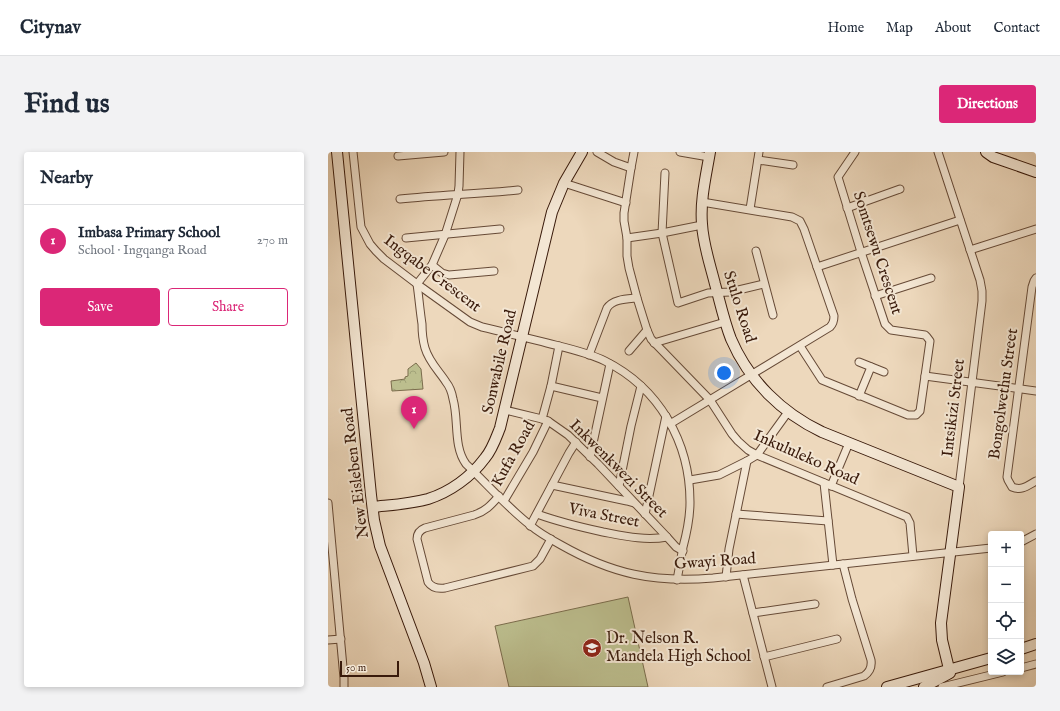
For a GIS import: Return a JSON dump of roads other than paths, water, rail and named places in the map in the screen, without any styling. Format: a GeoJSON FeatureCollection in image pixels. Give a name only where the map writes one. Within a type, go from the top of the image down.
{"type":"FeatureCollection","features":[{"type":"Feature","properties":{"kind":"street","name":"New Eisleben Road"},"geometry":{"type":"LineString","coordinates":[[337,152],[376,533],[424,663],[431,687]]}},
{"type":"Feature","properties":{"kind":"street","name":"Ingqabe Crescent"},"geometry":{"type":"LineString","coordinates":[[353,152],[361,227],[376,251],[384,259],[470,322],[482,327],[578,350],[610,364],[636,381],[659,405],[679,440],[684,452],[690,480],[690,516],[677,580]]}},
{"type":"Feature","properties":{"kind":"street"},"geometry":{"type":"LineString","coordinates":[[398,156],[444,152]]}},
{"type":"Feature","properties":{"kind":"street"},"geometry":{"type":"LineString","coordinates":[[417,284],[432,265],[445,235],[458,194],[460,152]]}},
{"type":"Feature","properties":{"kind":"street","name":"Sonwabile Road"},"geometry":{"type":"LineString","coordinates":[[373,507],[404,503],[429,498],[440,494],[449,490],[467,477],[485,458],[495,440],[505,410],[552,212],[564,183],[582,152]]}},
{"type":"Feature","properties":{"kind":"street"},"geometry":{"type":"LineString","coordinates":[[597,152],[614,162],[630,168]]}},
{"type":"Feature","properties":{"kind":"street","name":"Inkululeko Road"},"geometry":{"type":"LineString","coordinates":[[634,152],[630,168],[624,222],[627,238],[629,268],[647,330],[654,342],[710,400],[738,442],[748,450],[831,486],[906,516],[910,521],[913,556]]}},
{"type":"Feature","properties":{"kind":"street"},"geometry":{"type":"LineString","coordinates":[[680,152],[710,155]]}},
{"type":"Feature","properties":{"kind":"street","name":"Somtsewu Crescent"},"geometry":{"type":"LineString","coordinates":[[800,346],[822,380],[908,415],[913,416],[918,414],[921,409],[930,343],[929,339],[922,335],[894,331],[888,328],[885,324],[838,177],[855,152]]}},
{"type":"Feature","properties":{"kind":"street","name":"Intsikizi Street"},"geometry":{"type":"LineString","coordinates":[[938,152],[980,280],[982,296],[941,623],[942,640],[949,671]]}},
{"type":"Feature","properties":{"kind":"street"},"geometry":{"type":"LineString","coordinates":[[986,152],[993,157],[1036,172]]}},
{"type":"Feature","properties":{"kind":"street","name":"Stulo Road"},"geometry":{"type":"LineString","coordinates":[[710,155],[702,202],[702,225],[707,254],[725,322],[735,346],[751,374],[769,395],[788,412],[810,426],[959,487]]}},
{"type":"Feature","properties":{"kind":"street"},"geometry":{"type":"LineString","coordinates":[[750,209],[758,156],[793,165]]}},
{"type":"Feature","properties":{"kind":"street"},"geometry":{"type":"LineString","coordinates":[[665,173],[662,233],[678,303],[708,293],[730,292],[764,284]]}},
{"type":"Feature","properties":{"kind":"street"},"geometry":{"type":"LineString","coordinates":[[564,183],[626,203]]}},
{"type":"Feature","properties":{"kind":"street"},"geometry":{"type":"LineString","coordinates":[[847,208],[900,189]]}},
{"type":"Feature","properties":{"kind":"street"},"geometry":{"type":"LineString","coordinates":[[400,199],[518,190]]}},
{"type":"Feature","properties":{"kind":"street"},"geometry":{"type":"LineString","coordinates":[[670,424],[830,327],[834,320],[834,316],[800,221],[792,217],[702,202]]}},
{"type":"Feature","properties":{"kind":"street"},"geometry":{"type":"LineString","coordinates":[[817,267],[960,220]]}},
{"type":"Feature","properties":{"kind":"street"},"geometry":{"type":"LineString","coordinates":[[627,238],[702,225]]}},
{"type":"Feature","properties":{"kind":"street"},"geometry":{"type":"LineString","coordinates":[[970,250],[1036,229]]}},
{"type":"Feature","properties":{"kind":"street"},"geometry":{"type":"LineString","coordinates":[[406,238],[500,230]]}},
{"type":"Feature","properties":{"kind":"street"},"geometry":{"type":"LineString","coordinates":[[756,251],[773,315]]}},
{"type":"Feature","properties":{"kind":"street"},"geometry":{"type":"LineString","coordinates":[[432,265],[442,273],[449,276],[494,271]]}},
{"type":"Feature","properties":{"kind":"street"},"geometry":{"type":"LineString","coordinates":[[875,296],[931,278]]}},
{"type":"Feature","properties":{"kind":"street","name":"Bongolwethu Street"},"geometry":{"type":"LineString","coordinates":[[1036,278],[1032,287],[1033,302],[1007,477],[1012,487],[1018,489],[1036,481]]}},
{"type":"Feature","properties":{"kind":"street","name":"Gwayi Road"},"geometry":{"type":"LineString","coordinates":[[417,284],[425,348],[430,359],[451,390],[455,408],[460,454],[466,464],[530,526],[578,555],[606,567],[645,577],[693,580],[988,548]]}},
{"type":"Feature","properties":{"kind":"street"},"geometry":{"type":"LineString","coordinates":[[589,355],[610,304],[613,302],[637,298]]}},
{"type":"Feature","properties":{"kind":"street"},"geometry":{"type":"LineString","coordinates":[[654,342],[725,322]]}},
{"type":"Feature","properties":{"kind":"street"},"geometry":{"type":"LineString","coordinates":[[629,351],[647,330]]}},
{"type":"Feature","properties":{"kind":"street","name":"Kufa Road"},"geometry":{"type":"LineString","coordinates":[[551,540],[540,559],[533,566],[445,588],[435,588],[428,582],[417,539],[418,533],[422,529],[482,513],[502,499],[527,462],[545,420],[550,386],[559,346]]}},
{"type":"Feature","properties":{"kind":"street"},"geometry":{"type":"LineString","coordinates":[[860,362],[884,372]]}},
{"type":"Feature","properties":{"kind":"street"},"geometry":{"type":"LineString","coordinates":[[590,457],[610,364]]}},
{"type":"Feature","properties":{"kind":"street"},"geometry":{"type":"LineString","coordinates":[[859,396],[871,367]]}},
{"type":"Feature","properties":{"kind":"street"},"geometry":{"type":"LineString","coordinates":[[925,376],[1036,391]]}},
{"type":"Feature","properties":{"kind":"street"},"geometry":{"type":"LineString","coordinates":[[550,386],[602,398]]}},
{"type":"Feature","properties":{"kind":"street"},"geometry":{"type":"LineString","coordinates":[[619,486],[641,386]]}},
{"type":"Feature","properties":{"kind":"street","name":"Inkwenkwezi Street"},"geometry":{"type":"LineString","coordinates":[[505,410],[545,420],[576,442],[676,547],[683,551]]}},
{"type":"Feature","properties":{"kind":"street"},"geometry":{"type":"LineString","coordinates":[[690,480],[719,475],[747,462],[757,455],[788,412]]}},
{"type":"Feature","properties":{"kind":"street"},"geometry":{"type":"LineString","coordinates":[[645,514],[666,416]]}},
{"type":"Feature","properties":{"kind":"street"},"geometry":{"type":"LineString","coordinates":[[530,526],[568,453],[576,442]]}},
{"type":"Feature","properties":{"kind":"street"},"geometry":{"type":"LineString","coordinates":[[831,486],[849,443]]}},
{"type":"Feature","properties":{"kind":"street"},"geometry":{"type":"LineString","coordinates":[[726,577],[729,549],[747,462]]}},
{"type":"Feature","properties":{"kind":"street"},"geometry":{"type":"LineString","coordinates":[[824,483],[833,565]]}},
{"type":"Feature","properties":{"kind":"street"},"geometry":{"type":"LineString","coordinates":[[552,485],[636,504]]}},
{"type":"Feature","properties":{"kind":"street"},"geometry":{"type":"LineString","coordinates":[[328,503],[332,576],[341,638],[344,687]]}},
{"type":"Feature","properties":{"kind":"street","name":"Viva Street"},"geometry":{"type":"LineString","coordinates":[[537,514],[568,524],[632,538],[667,537]]}},
{"type":"Feature","properties":{"kind":"street"},"geometry":{"type":"LineString","coordinates":[[736,514],[828,521]]}},
{"type":"Feature","properties":{"kind":"street"},"geometry":{"type":"LineString","coordinates":[[1024,540],[1036,534]]}},
{"type":"Feature","properties":{"kind":"street"},"geometry":{"type":"LineString","coordinates":[[826,687],[864,676],[868,673],[871,666],[871,660],[843,564]]}},
{"type":"Feature","properties":{"kind":"street"},"geometry":{"type":"LineString","coordinates":[[743,575],[772,687]]}},
{"type":"Feature","properties":{"kind":"street"},"geometry":{"type":"LineString","coordinates":[[753,613],[815,604]]}},
{"type":"Feature","properties":{"kind":"street"},"geometry":{"type":"LineString","coordinates":[[328,640],[341,638]]}},
{"type":"Feature","properties":{"kind":"street"},"geometry":{"type":"LineString","coordinates":[[764,657],[837,639]]}},
{"type":"Feature","properties":{"kind":"street"},"geometry":{"type":"LineString","coordinates":[[1024,648],[1036,644]]}},
{"type":"Feature","properties":{"kind":"street"},"geometry":{"type":"LineString","coordinates":[[887,687],[949,671],[988,659]]}},
{"type":"Feature","properties":{"kind":"street"},"geometry":{"type":"LineString","coordinates":[[1024,667],[1036,664]]}},
{"type":"Feature","properties":{"kind":"street"},"geometry":{"type":"LineString","coordinates":[[938,685],[949,671]]}},
{"type":"Feature","properties":{"kind":"street"},"geometry":{"type":"LineString","coordinates":[[924,687],[988,675]]}},
{"type":"Feature","properties":{"kind":"place","name":"Imbasa Primary School"},"geometry":{"type":"Point","coordinates":[414,429]}},
{"type":"Feature","properties":{"kind":"place","name":"Dr. Nelson R. Mandela High School"},"geometry":{"type":"Point","coordinates":[592,648]}}]}
